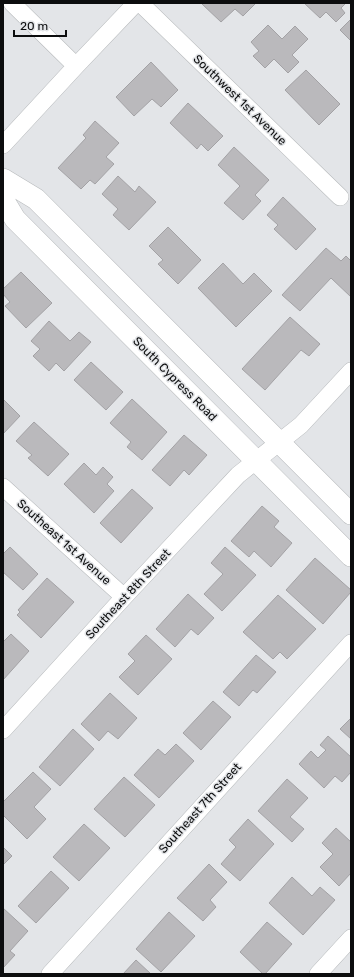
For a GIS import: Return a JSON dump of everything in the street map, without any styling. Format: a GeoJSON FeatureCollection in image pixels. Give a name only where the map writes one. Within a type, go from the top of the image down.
{"type":"FeatureCollection","features":[{"type":"Feature","properties":{"kind":"street"},"geometry":{"type":"LineString","coordinates":[[12,3],[76,66]]}},
{"type":"Feature","properties":{"kind":"street"},"geometry":{"type":"LineString","coordinates":[[3,145],[136,3]]}},
{"type":"Feature","properties":{"kind":"street","name":"Southwest 1st Avenue"},"geometry":{"type":"LineString","coordinates":[[140,3],[340,197]]}},
{"type":"Feature","properties":{"kind":"street"},"geometry":{"type":"LineString","coordinates":[[3,179],[36,199],[351,514]]}},
{"type":"Feature","properties":{"kind":"street","name":"South Cypress Road"},"geometry":{"type":"LineString","coordinates":[[3,199],[15,219],[351,556]]}},
{"type":"Feature","properties":{"kind":"street","name":"Southeast 8th Street"},"geometry":{"type":"LineString","coordinates":[[3,730],[238,475],[301,425],[351,371]]}},
{"type":"Feature","properties":{"kind":"street","name":"Southeast 1st Avenue"},"geometry":{"type":"LineString","coordinates":[[3,487],[124,597]]}},
{"type":"Feature","properties":{"kind":"street","name":"Southeast 7th Street"},"geometry":{"type":"LineString","coordinates":[[50,974],[351,643]]}},
{"type":"Feature","properties":{"kind":"street"},"geometry":{"type":"LineString","coordinates":[[318,974],[351,938]]}},
{"type":"Feature","properties":{"kind":"building"},"geometry":{"type":"Polygon","coordinates":[[[202,3],[256,3],[243,16],[235,9],[221,22],[202,3]]]}},
{"type":"Feature","properties":{"kind":"building"},"geometry":{"type":"Polygon","coordinates":[[[304,3],[346,3],[341,8],[345,13],[336,22],[326,12],[320,18],[304,3]]]}},
{"type":"Feature","properties":{"kind":"building"},"geometry":{"type":"Polygon","coordinates":[[[351,19],[351,41],[340,30],[351,19]]]}},
{"type":"Feature","properties":{"kind":"building"},"geometry":{"type":"Polygon","coordinates":[[[268,25],[282,39],[295,26],[308,39],[292,55],[299,62],[288,73],[274,59],[265,68],[253,56],[259,51],[251,42],[268,25]]]}},
{"type":"Feature","properties":{"kind":"building"},"geometry":{"type":"Polygon","coordinates":[[[151,62],[178,90],[161,107],[152,99],[134,116],[116,97],[151,62]]]}},
{"type":"Feature","properties":{"kind":"building"},"geometry":{"type":"Polygon","coordinates":[[[306,70],[340,104],[319,125],[285,90],[306,70]]]}},
{"type":"Feature","properties":{"kind":"building"},"geometry":{"type":"Polygon","coordinates":[[[188,103],[223,136],[208,151],[201,144],[197,149],[170,123],[188,103]]]}},
{"type":"Feature","properties":{"kind":"building"},"geometry":{"type":"Polygon","coordinates":[[[95,121],[119,143],[106,157],[114,164],[95,184],[90,180],[81,189],[58,168],[86,138],[83,135],[95,121]]]}},
{"type":"Feature","properties":{"kind":"building"},"geometry":{"type":"Polygon","coordinates":[[[234,147],[269,180],[255,195],[261,201],[243,220],[224,203],[240,186],[218,165],[234,147]]]}},
{"type":"Feature","properties":{"kind":"building"},"geometry":{"type":"Polygon","coordinates":[[[118,176],[135,192],[139,186],[156,202],[129,230],[113,215],[118,209],[102,194],[118,176]]]}},
{"type":"Feature","properties":{"kind":"building"},"geometry":{"type":"Polygon","coordinates":[[[283,197],[316,229],[296,250],[274,229],[278,225],[267,215],[283,197]]]}},
{"type":"Feature","properties":{"kind":"building"},"geometry":{"type":"Polygon","coordinates":[[[168,227],[201,260],[178,284],[158,264],[163,260],[149,246],[168,227]]]}},
{"type":"Feature","properties":{"kind":"building"},"geometry":{"type":"Polygon","coordinates":[[[326,248],[341,261],[346,256],[351,261],[351,297],[331,278],[300,311],[282,295],[326,248]]]}},
{"type":"Feature","properties":{"kind":"building"},"geometry":{"type":"Polygon","coordinates":[[[223,263],[243,284],[254,273],[272,291],[236,327],[198,288],[223,263]]]}},
{"type":"Feature","properties":{"kind":"building"},"geometry":{"type":"Polygon","coordinates":[[[21,272],[52,303],[26,328],[5,306],[10,302],[3,294],[3,289],[21,272]]]}},
{"type":"Feature","properties":{"kind":"building"},"geometry":{"type":"Polygon","coordinates":[[[290,317],[320,344],[309,356],[301,350],[265,390],[242,369],[290,317]]]}},
{"type":"Feature","properties":{"kind":"building"},"geometry":{"type":"Polygon","coordinates":[[[49,321],[70,341],[79,332],[91,342],[64,371],[56,363],[49,371],[33,356],[40,349],[31,341],[49,321]]]}},
{"type":"Feature","properties":{"kind":"building"},"geometry":{"type":"Polygon","coordinates":[[[91,362],[123,392],[106,410],[74,380],[91,362]]]}},
{"type":"Feature","properties":{"kind":"building"},"geometry":{"type":"Polygon","coordinates":[[[3,399],[20,416],[3,434],[3,399]]]}},
{"type":"Feature","properties":{"kind":"building"},"geometry":{"type":"Polygon","coordinates":[[[132,399],[167,432],[142,460],[127,447],[131,442],[110,423],[132,399]]]}},
{"type":"Feature","properties":{"kind":"building"},"geometry":{"type":"Polygon","coordinates":[[[34,422],[69,454],[48,476],[28,458],[32,455],[16,441],[34,422]]]}},
{"type":"Feature","properties":{"kind":"building"},"geometry":{"type":"Polygon","coordinates":[[[184,435],[207,455],[189,475],[184,470],[170,486],[152,470],[184,435]]]}},
{"type":"Feature","properties":{"kind":"building"},"geometry":{"type":"Polygon","coordinates":[[[84,463],[96,475],[103,467],[113,477],[107,484],[114,491],[94,513],[64,484],[84,463]]]}},
{"type":"Feature","properties":{"kind":"building"},"geometry":{"type":"Polygon","coordinates":[[[132,489],[153,508],[121,543],[100,523],[132,489]]]}},
{"type":"Feature","properties":{"kind":"building"},"geometry":{"type":"Polygon","coordinates":[[[262,506],[279,521],[274,527],[292,543],[271,567],[254,551],[249,557],[231,541],[262,506]]]}},
{"type":"Feature","properties":{"kind":"building"},"geometry":{"type":"Polygon","coordinates":[[[10,547],[38,574],[23,590],[3,572],[3,554],[10,547]]]}},
{"type":"Feature","properties":{"kind":"building"},"geometry":{"type":"Polygon","coordinates":[[[225,547],[256,575],[222,611],[204,594],[223,574],[211,563],[225,547]]]}},
{"type":"Feature","properties":{"kind":"building"},"geometry":{"type":"Polygon","coordinates":[[[315,558],[351,590],[351,592],[323,624],[286,590],[315,558]]]}},
{"type":"Feature","properties":{"kind":"building"},"geometry":{"type":"Polygon","coordinates":[[[47,578],[74,602],[41,638],[17,615],[20,612],[18,610],[47,578]]]}},
{"type":"Feature","properties":{"kind":"building"},"geometry":{"type":"Polygon","coordinates":[[[188,594],[214,618],[198,635],[191,629],[175,647],[156,629],[188,594]]]}},
{"type":"Feature","properties":{"kind":"building"},"geometry":{"type":"Polygon","coordinates":[[[278,595],[316,629],[287,659],[280,652],[273,659],[243,632],[278,595]]]}},
{"type":"Feature","properties":{"kind":"building"},"geometry":{"type":"Polygon","coordinates":[[[11,634],[29,651],[3,680],[3,642],[11,634]]]}},
{"type":"Feature","properties":{"kind":"building"},"geometry":{"type":"Polygon","coordinates":[[[146,635],[172,659],[138,695],[119,677],[135,661],[128,654],[146,635]]]}},
{"type":"Feature","properties":{"kind":"building"},"geometry":{"type":"Polygon","coordinates":[[[256,655],[276,672],[257,693],[253,690],[239,706],[223,692],[256,655]]]}},
{"type":"Feature","properties":{"kind":"building"},"geometry":{"type":"Polygon","coordinates":[[[110,693],[137,718],[118,739],[108,731],[99,741],[81,724],[110,693]]]}},
{"type":"Feature","properties":{"kind":"building"},"geometry":{"type":"Polygon","coordinates":[[[213,701],[231,717],[201,750],[183,733],[213,701]]]}},
{"type":"Feature","properties":{"kind":"building"},"geometry":{"type":"Polygon","coordinates":[[[351,718],[351,739],[340,729],[351,718]]]}},
{"type":"Feature","properties":{"kind":"building"},"geometry":{"type":"Polygon","coordinates":[[[73,729],[94,749],[60,786],[39,767],[73,729]]]}},
{"type":"Feature","properties":{"kind":"building"},"geometry":{"type":"Polygon","coordinates":[[[328,736],[351,757],[351,772],[342,782],[335,776],[324,788],[299,764],[311,751],[318,758],[326,750],[320,745],[328,736]]]}},
{"type":"Feature","properties":{"kind":"building"},"geometry":{"type":"Polygon","coordinates":[[[176,744],[194,761],[159,798],[134,775],[158,749],[165,755],[176,744]]]}},
{"type":"Feature","properties":{"kind":"building"},"geometry":{"type":"Polygon","coordinates":[[[33,772],[51,789],[34,807],[46,819],[27,839],[3,815],[3,802],[33,772]]]}},
{"type":"Feature","properties":{"kind":"building"},"geometry":{"type":"Polygon","coordinates":[[[124,777],[155,805],[125,837],[94,809],[124,777]]]}},
{"type":"Feature","properties":{"kind":"building"},"geometry":{"type":"Polygon","coordinates":[[[287,779],[308,798],[290,817],[304,829],[292,842],[258,811],[287,779]]]}},
{"type":"Feature","properties":{"kind":"building"},"geometry":{"type":"Polygon","coordinates":[[[248,819],[274,844],[240,881],[221,864],[236,847],[229,840],[248,819]]]}},
{"type":"Feature","properties":{"kind":"building"},"geometry":{"type":"Polygon","coordinates":[[[84,824],[110,848],[79,881],[53,857],[84,824]]]}},
{"type":"Feature","properties":{"kind":"building"},"geometry":{"type":"Polygon","coordinates":[[[336,828],[351,842],[351,873],[339,886],[320,867],[333,854],[322,843],[336,828]]]}},
{"type":"Feature","properties":{"kind":"building"},"geometry":{"type":"Polygon","coordinates":[[[3,847],[12,856],[3,865],[3,847]]]}},
{"type":"Feature","properties":{"kind":"building"},"geometry":{"type":"Polygon","coordinates":[[[209,864],[227,882],[210,900],[216,907],[203,921],[177,898],[209,864]]]}},
{"type":"Feature","properties":{"kind":"building"},"geometry":{"type":"Polygon","coordinates":[[[51,871],[69,888],[36,923],[18,906],[51,871]]]}},
{"type":"Feature","properties":{"kind":"building"},"geometry":{"type":"Polygon","coordinates":[[[292,877],[312,896],[320,887],[335,900],[303,935],[269,903],[292,877]]]}},
{"type":"Feature","properties":{"kind":"building"},"geometry":{"type":"Polygon","coordinates":[[[3,908],[28,931],[10,951],[15,955],[3,968],[3,908]]]}},
{"type":"Feature","properties":{"kind":"building"},"geometry":{"type":"Polygon","coordinates":[[[169,912],[195,936],[161,972],[136,949],[169,912]]]}},
{"type":"Feature","properties":{"kind":"building"},"geometry":{"type":"Polygon","coordinates":[[[267,922],[292,944],[265,974],[263,974],[240,952],[267,922]]]}},
{"type":"Feature","properties":{"kind":"building"},"geometry":{"type":"Polygon","coordinates":[[[136,960],[151,974],[123,974],[136,960]]]}}]}
